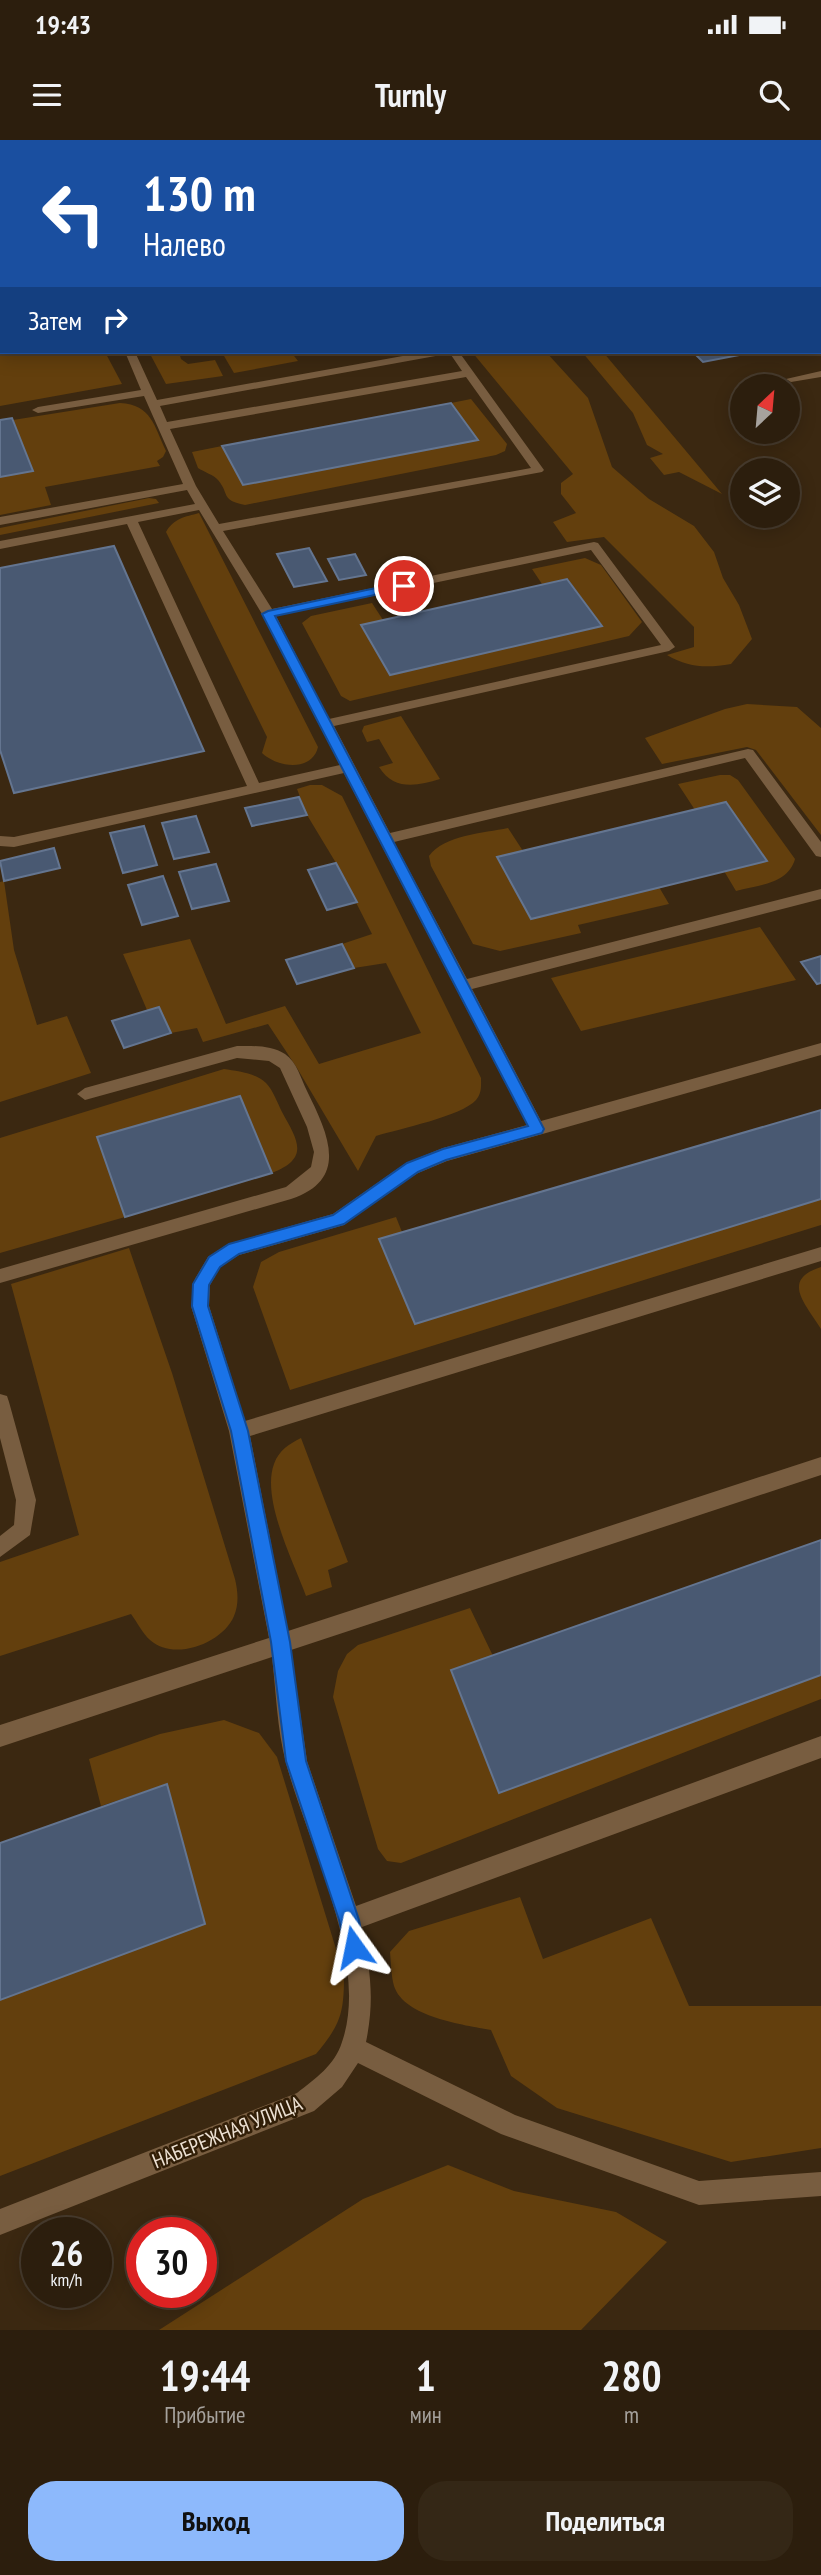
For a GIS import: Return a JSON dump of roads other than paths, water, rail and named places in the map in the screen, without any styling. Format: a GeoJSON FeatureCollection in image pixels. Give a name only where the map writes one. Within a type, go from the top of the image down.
{"type":"FeatureCollection","features":[{"type":"Feature","properties":{"kind":"street"},"geometry":{"type":"LineString","coordinates":[[131,354],[166,426],[190,486],[268,614],[537,1129]]}},
{"type":"Feature","properties":{"kind":"street"},"geometry":{"type":"LineString","coordinates":[[38,410],[151,398],[429,354]]}},
{"type":"Feature","properties":{"kind":"street"},"geometry":{"type":"LineString","coordinates":[[218,528],[538,470],[456,354]]}},
{"type":"Feature","properties":{"kind":"street"},"geometry":{"type":"LineString","coordinates":[[166,426],[471,373]]}},
{"type":"Feature","properties":{"kind":"street"},"geometry":{"type":"LineString","coordinates":[[800,378],[821,374]]}},
{"type":"Feature","properties":{"kind":"street"},"geometry":{"type":"LineString","coordinates":[[0,521],[190,486]]}},
{"type":"Feature","properties":{"kind":"street"},"geometry":{"type":"LineString","coordinates":[[0,545],[204,506]]}},
{"type":"Feature","properties":{"kind":"street"},"geometry":{"type":"LineString","coordinates":[[131,520],[255,789]]}},
{"type":"Feature","properties":{"kind":"street"},"geometry":{"type":"LineString","coordinates":[[268,614],[594,546],[669,648],[325,724]]}},
{"type":"Feature","properties":{"kind":"street"},"geometry":{"type":"LineString","coordinates":[[386,839],[748,753],[821,852]]}},
{"type":"Feature","properties":{"kind":"street"},"geometry":{"type":"LineString","coordinates":[[0,841],[14,842],[348,768]]}},
{"type":"Feature","properties":{"kind":"street"},"geometry":{"type":"LineString","coordinates":[[463,986],[821,894]]}},
{"type":"Feature","properties":{"kind":"street","name":"НАБЕРЕЖНАЯ УЛИЦА"},"geometry":{"type":"LineString","coordinates":[[0,2222],[305,2102],[334,2079],[353,2048],[361,2011],[359,1973],[349,1920],[296,1761],[280,1642],[239,1431],[200,1306],[201,1284],[214,1262],[234,1249],[338,1220],[412,1168],[443,1155],[821,1049]]}},
{"type":"Feature","properties":{"kind":"street"},"geometry":{"type":"LineString","coordinates":[[0,1276],[291,1192],[312,1179],[322,1163],[322,1146],[286,1064],[276,1055],[258,1051],[237,1052],[85,1094]]}},
{"type":"Feature","properties":{"kind":"street"},"geometry":{"type":"LineString","coordinates":[[239,1431],[821,1254]]}},
{"type":"Feature","properties":{"kind":"street"},"geometry":{"type":"LineString","coordinates":[[0,1402],[26,1500],[23,1529],[0,1548]]}},
{"type":"Feature","properties":{"kind":"street"},"geometry":{"type":"LineString","coordinates":[[0,1736],[821,1466]]}},
{"type":"Feature","properties":{"kind":"street"},"geometry":{"type":"LineString","coordinates":[[349,1920],[821,1747]]}},
{"type":"Feature","properties":{"kind":"street"},"geometry":{"type":"LineString","coordinates":[[353,2048],[510,2125],[699,2193],[821,2184]]}}]}
